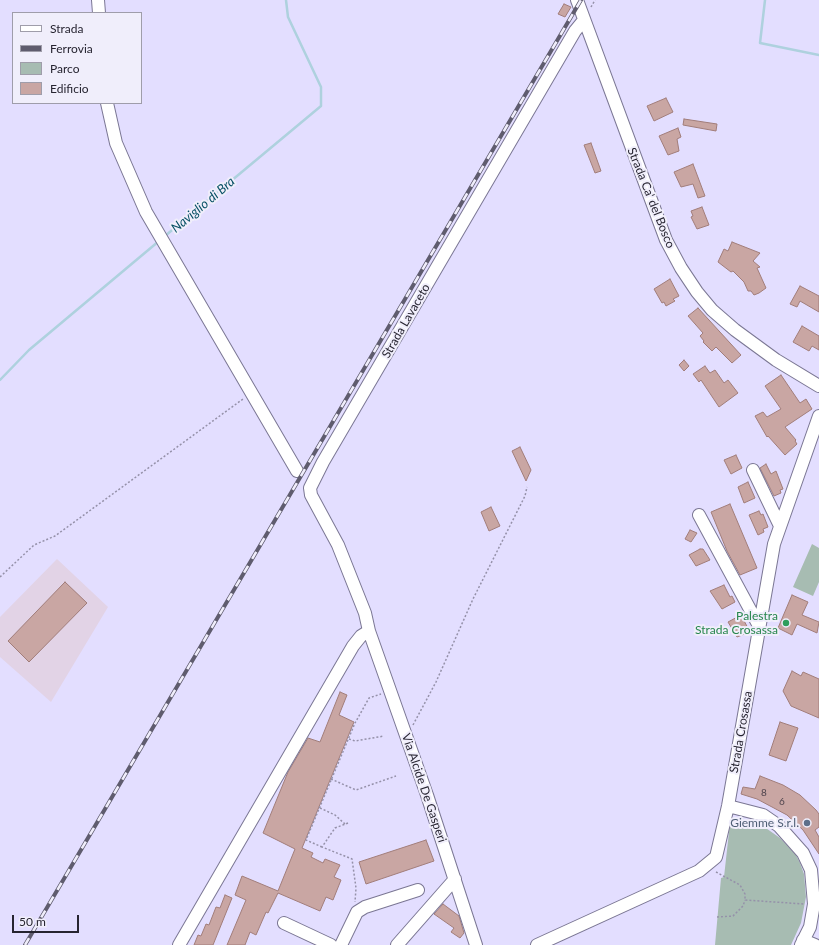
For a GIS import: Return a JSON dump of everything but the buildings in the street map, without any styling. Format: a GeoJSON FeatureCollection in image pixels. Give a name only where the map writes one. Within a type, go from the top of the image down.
{"type":"FeatureCollection","features":[{"type":"Feature","properties":{"kind":"street"},"geometry":{"type":"LineString","coordinates":[[98,0],[99,12]]}},
{"type":"Feature","properties":{"kind":"street","name":"Strada Ca' del Bosco"},"geometry":{"type":"LineString","coordinates":[[577,0],[666,240],[696,292],[712,310],[735,330],[776,360],[819,386]]}},
{"type":"Feature","properties":{"kind":"street","name":"Strada Lavaceto"},"geometry":{"type":"LineString","coordinates":[[369,632],[365,613],[338,545],[311,495],[310,488],[313,479],[575,31],[584,20]]}},
{"type":"Feature","properties":{"kind":"street"},"geometry":{"type":"LineString","coordinates":[[107,104],[110,120],[124,164],[146,212],[297,471]]}},
{"type":"Feature","properties":{"kind":"street","name":"Strada Crosassa"},"geometry":{"type":"LineString","coordinates":[[537,945],[652,894],[705,868],[716,857],[728,806],[774,544],[819,416]]}},
{"type":"Feature","properties":{"kind":"street"},"geometry":{"type":"LineString","coordinates":[[753,470],[780,526]]}},
{"type":"Feature","properties":{"kind":"street"},"geometry":{"type":"LineString","coordinates":[[699,516],[759,626]]}},
{"type":"Feature","properties":{"kind":"street"},"geometry":{"type":"LineString","coordinates":[[179,945],[353,646],[361,636],[369,632]]}},
{"type":"Feature","properties":{"kind":"street","name":"Via Alcide De Gasperi"},"geometry":{"type":"LineString","coordinates":[[369,632],[455,879],[476,945]]}},
{"type":"Feature","properties":{"kind":"street"},"geometry":{"type":"LineString","coordinates":[[728,806],[763,815],[779,826],[803,853],[811,870],[816,910],[814,929],[802,943]]}},
{"type":"Feature","properties":{"kind":"street"},"geometry":{"type":"LineString","coordinates":[[397,945],[455,879]]}},
{"type":"Feature","properties":{"kind":"street"},"geometry":{"type":"LineString","coordinates":[[341,945],[357,912],[365,907],[418,890]]}},
{"type":"Feature","properties":{"kind":"street"},"geometry":{"type":"LineString","coordinates":[[284,923],[331,945]]}},
{"type":"Feature","properties":{"kind":"street"},"geometry":{"type":"LineString","coordinates":[[802,943],[815,945]]}},
{"type":"Feature","properties":{"kind":"path"},"geometry":{"type":"LineString","coordinates":[[0,577],[34,545],[55,536],[252,392]]}},
{"type":"Feature","properties":{"kind":"path"},"geometry":{"type":"LineString","coordinates":[[406,737],[436,682],[473,599],[526,496],[527,487]]}},
{"type":"Feature","properties":{"kind":"path"},"geometry":{"type":"LineString","coordinates":[[357,912],[354,900],[356,888],[352,859],[306,840],[348,739],[369,698],[390,691]]}},
{"type":"Feature","properties":{"kind":"path"},"geometry":{"type":"LineString","coordinates":[[348,739],[355,741],[384,736]]}},
{"type":"Feature","properties":{"kind":"path"},"geometry":{"type":"LineString","coordinates":[[332,779],[356,790],[396,776]]}},
{"type":"Feature","properties":{"kind":"path"},"geometry":{"type":"LineString","coordinates":[[320,808],[335,815],[347,824],[335,828],[322,847]]}},
{"type":"Feature","properties":{"kind":"path"},"geometry":{"type":"LineString","coordinates":[[717,917],[733,916],[743,906],[745,900],[745,894],[740,885],[730,878],[724,877]]}},
{"type":"Feature","properties":{"kind":"path"},"geometry":{"type":"LineString","coordinates":[[745,900],[816,910]]}},
{"type":"Feature","properties":{"kind":"shaded area"},"geometry":{"type":"Polygon","coordinates":[[[57,559],[108,607],[51,702],[0,657],[0,617],[57,559]]]}},
{"type":"Feature","properties":{"kind":"green space"},"geometry":{"type":"Polygon","coordinates":[[[812,544],[819,548],[819,582],[813,596],[793,587],[812,544]]]}},
{"type":"Feature","properties":{"kind":"green space"},"geometry":{"type":"Polygon","coordinates":[[[754,822],[763,826],[780,838],[796,855],[800,863],[804,874],[806,897],[801,923],[791,945],[715,945],[721,878],[724,877],[730,823],[754,822]]]}},
{"type":"Feature","properties":{"kind":"waterway","name":"Naviglio di Bra"},"geometry":{"type":"LineString","coordinates":[[165,236],[321,106],[321,87],[288,17],[286,0]]}},
{"type":"Feature","properties":{"kind":"waterway"},"geometry":{"type":"LineString","coordinates":[[765,0],[760,43],[819,55]]}},
{"type":"Feature","properties":{"kind":"waterway","name":"Naviglio di Bra"},"geometry":{"type":"LineString","coordinates":[[0,380],[29,350],[159,241]]}},
{"type":"Feature","properties":{"kind":"railway"},"geometry":{"type":"LineString","coordinates":[[25,945],[581,0]]}},
{"type":"Feature","properties":{"kind":"place","name":"Palestra Strada Crosassa"},"geometry":{"type":"Point","coordinates":[786,623]}},
{"type":"Feature","properties":{"kind":"place","name":"Giemme S.r.l."},"geometry":{"type":"Point","coordinates":[807,823]}}]}
